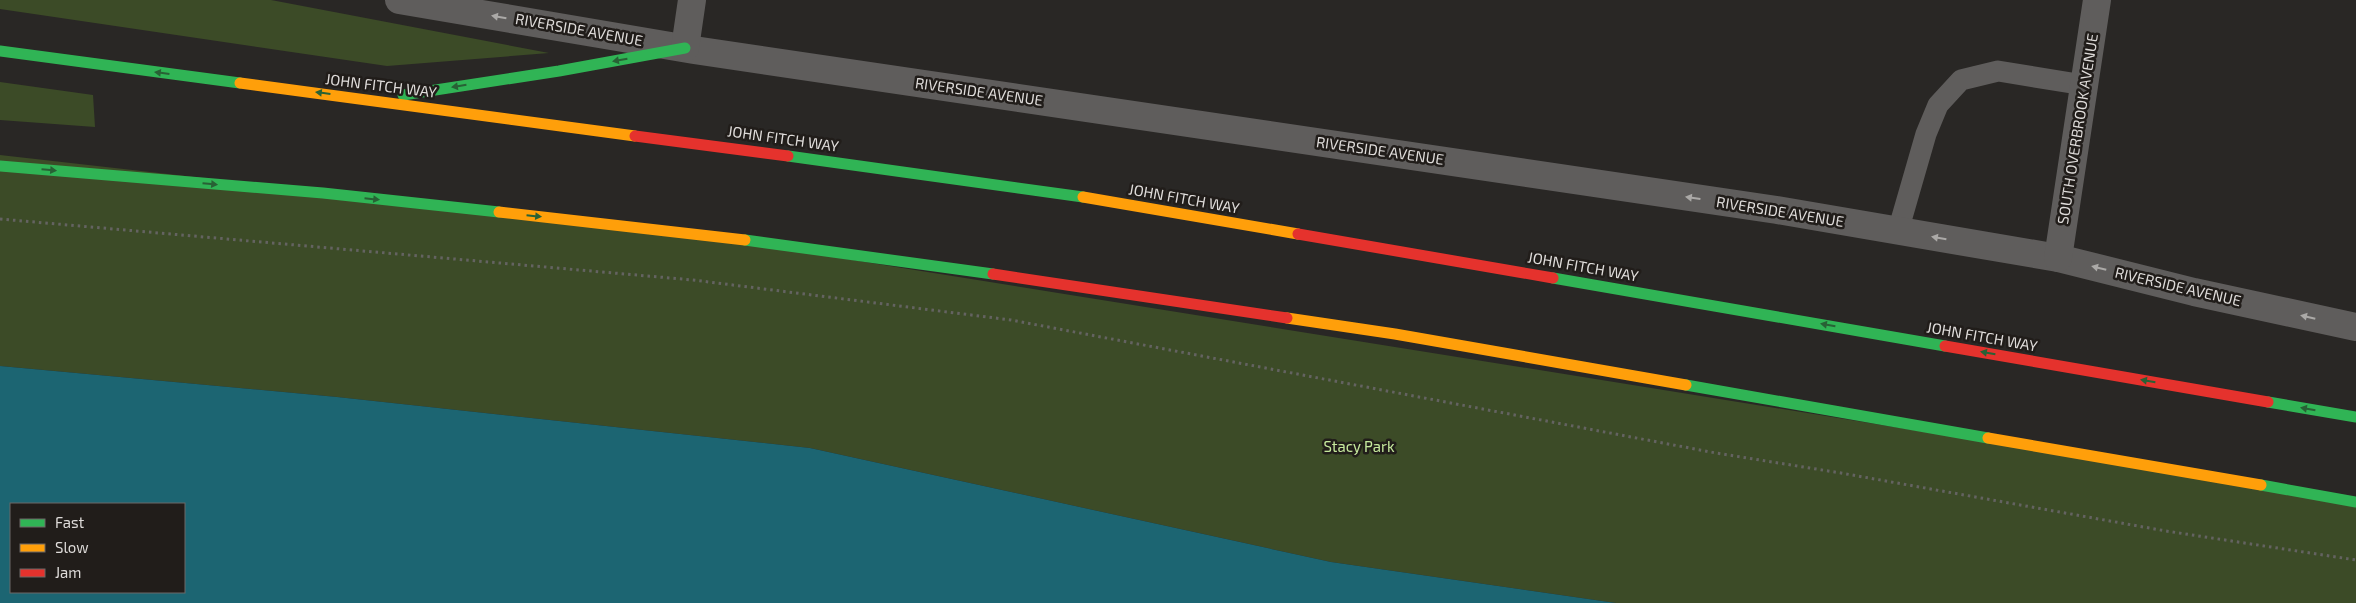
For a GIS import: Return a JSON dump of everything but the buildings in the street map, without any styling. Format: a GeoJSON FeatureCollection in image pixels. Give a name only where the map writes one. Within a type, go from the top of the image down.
{"type":"FeatureCollection","features":[{"type":"Feature","properties":{"kind":"highway"},"geometry":{"type":"LineString","coordinates":[[372,100],[559,71],[685,48]]}},
{"type":"Feature","properties":{"kind":"highway","name":"JOHN FITCH WAY"},"geometry":{"type":"LineString","coordinates":[[0,51],[1043,190],[2356,417]]}},
{"type":"Feature","properties":{"kind":"highway"},"geometry":{"type":"LineString","coordinates":[[0,166],[323,193],[678,232],[918,262],[1395,334],[2356,502]]}},
{"type":"Feature","properties":{"kind":"street","name":"RIVERSIDE AVENUE"},"geometry":{"type":"LineString","coordinates":[[399,0],[685,48],[1767,209],[2058,258],[2194,292],[2356,327]]}},
{"type":"Feature","properties":{"kind":"street"},"geometry":{"type":"LineString","coordinates":[[685,48],[692,0]]}},
{"type":"Feature","properties":{"kind":"street","name":"SOUTH OVERBROOK AVENUE"},"geometry":{"type":"LineString","coordinates":[[2058,258],[2097,0]]}},
{"type":"Feature","properties":{"kind":"lane"},"geometry":{"type":"LineString","coordinates":[[1898,231],[1926,134],[1938,105],[1961,80],[1998,71],[2084,85]]}},
{"type":"Feature","properties":{"kind":"path"},"geometry":{"type":"LineString","coordinates":[[0,219],[693,280],[1010,320],[1716,454],[1851,475],[2166,532],[2356,560]]}},
{"type":"Feature","properties":{"kind":"green space"},"geometry":{"type":"Polygon","coordinates":[[[0,0],[271,0],[549,53],[387,66],[0,9],[0,0]]]}},
{"type":"Feature","properties":{"kind":"green space"},"geometry":{"type":"Polygon","coordinates":[[[0,82],[93,95],[95,127],[0,120],[0,82]]]}},
{"type":"Feature","properties":{"kind":"green space","name":"Stacy Park"},"geometry":{"type":"Polygon","coordinates":[[[0,155],[678,232],[2356,501],[2356,603],[1616,603],[1331,562],[810,448],[337,397],[0,366],[0,155]]]}},
{"type":"Feature","properties":{"kind":"water"},"geometry":{"type":"Polygon","coordinates":[[[0,366],[337,397],[810,448],[1331,562],[1616,603],[0,603],[0,366]]]}},
{"type":"Feature","properties":{"kind":"traffic: fast"},"geometry":{"type":"LineString","coordinates":[[403,95],[559,71],[685,48]]}},
{"type":"Feature","properties":{"kind":"traffic: fast"},"geometry":{"type":"LineString","coordinates":[[0,51],[240,83]]}},
{"type":"Feature","properties":{"kind":"traffic: fast"},"geometry":{"type":"LineString","coordinates":[[788,156],[1083,197]]}},
{"type":"Feature","properties":{"kind":"traffic: fast"},"geometry":{"type":"LineString","coordinates":[[0,166],[323,193],[499,212]]}},
{"type":"Feature","properties":{"kind":"traffic: fast"},"geometry":{"type":"LineString","coordinates":[[745,240],[993,274]]}},
{"type":"Feature","properties":{"kind":"traffic: fast"},"geometry":{"type":"LineString","coordinates":[[1553,278],[1945,346]]}},
{"type":"Feature","properties":{"kind":"traffic: fast"},"geometry":{"type":"LineString","coordinates":[[1686,385],[1988,438]]}},
{"type":"Feature","properties":{"kind":"traffic: fast"},"geometry":{"type":"LineString","coordinates":[[2268,402],[2356,417]]}},
{"type":"Feature","properties":{"kind":"traffic: fast"},"geometry":{"type":"LineString","coordinates":[[2261,485],[2356,502]]}},
{"type":"Feature","properties":{"kind":"traffic: slow"},"geometry":{"type":"LineString","coordinates":[[240,83],[635,136]]}},
{"type":"Feature","properties":{"kind":"traffic: slow"},"geometry":{"type":"LineString","coordinates":[[1083,197],[1298,234]]}},
{"type":"Feature","properties":{"kind":"traffic: slow"},"geometry":{"type":"LineString","coordinates":[[499,212],[745,240]]}},
{"type":"Feature","properties":{"kind":"traffic: slow"},"geometry":{"type":"LineString","coordinates":[[1287,318],[1395,334],[1686,385]]}},
{"type":"Feature","properties":{"kind":"traffic: slow"},"geometry":{"type":"LineString","coordinates":[[1988,438],[2261,485]]}},
{"type":"Feature","properties":{"kind":"traffic: jam"},"geometry":{"type":"LineString","coordinates":[[635,136],[788,156]]}},
{"type":"Feature","properties":{"kind":"traffic: jam"},"geometry":{"type":"LineString","coordinates":[[1298,234],[1553,278]]}},
{"type":"Feature","properties":{"kind":"traffic: jam"},"geometry":{"type":"LineString","coordinates":[[993,274],[1287,318]]}},
{"type":"Feature","properties":{"kind":"traffic: jam"},"geometry":{"type":"LineString","coordinates":[[1945,346],[2268,402]]}}]}
